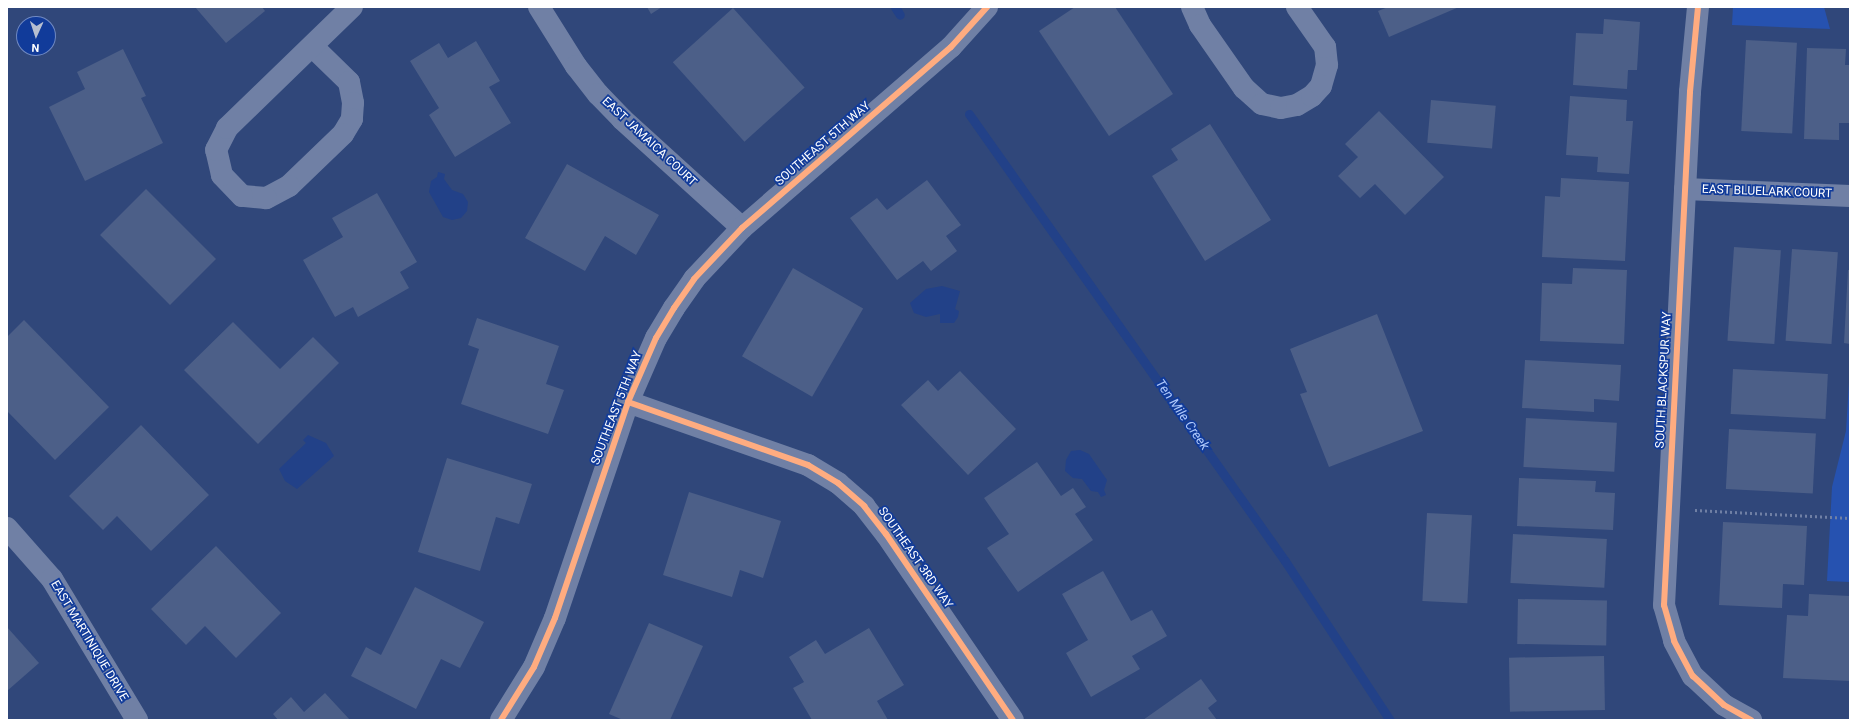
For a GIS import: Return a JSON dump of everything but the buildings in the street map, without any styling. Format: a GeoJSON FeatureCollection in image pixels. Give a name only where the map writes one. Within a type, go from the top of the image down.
{"type":"FeatureCollection","features":[{"type":"Feature","properties":{"kind":"street"},"geometry":{"type":"LineString","coordinates":[[313,47],[348,82],[353,103],[352,119],[343,134],[289,186],[266,198],[242,196],[222,175],[216,150],[227,128],[313,47],[335,20],[352,7]]}},
{"type":"Feature","properties":{"kind":"street","name":"EAST JAMAICA COURT"},"geometry":{"type":"LineString","coordinates":[[539,7],[576,66],[598,94],[622,119],[742,228]]}},
{"type":"Feature","properties":{"kind":"street","name":"SOUTHEAST 5TH WAY"},"geometry":{"type":"LineString","coordinates":[[501,720],[534,667],[555,618],[628,402],[656,338],[674,308],[694,279],[742,228],[950,47],[987,7]]}},
{"type":"Feature","properties":{"kind":"street"},"geometry":{"type":"LineString","coordinates":[[1192,7],[1200,25],[1244,88],[1262,104],[1281,108],[1297,105],[1312,96],[1321,86],[1327,65],[1325,47],[1297,7]]}},
{"type":"Feature","properties":{"kind":"street","name":"SOUTH BLACKSPUR WAY"},"geometry":{"type":"LineString","coordinates":[[1698,7],[1685,189],[1664,605],[1674,641],[1693,676],[1724,705],[1751,720]]}},
{"type":"Feature","properties":{"kind":"street","name":"EAST BLUELARK COURT"},"geometry":{"type":"LineString","coordinates":[[1685,189],[1850,196]]}},
{"type":"Feature","properties":{"kind":"street","name":"SOUTHEAST 3RD WAY"},"geometry":{"type":"LineString","coordinates":[[628,402],[808,465],[838,483],[864,506],[886,534],[1014,720]]}},
{"type":"Feature","properties":{"kind":"street","name":"EAST MARTINIQUE DRIVE"},"geometry":{"type":"LineString","coordinates":[[7,528],[52,579],[136,720]]}},
{"type":"Feature","properties":{"kind":"path"},"geometry":{"type":"LineString","coordinates":[[1694,510],[1850,518]]}},
{"type":"Feature","properties":{"kind":"shaded area"},"geometry":{"type":"Polygon","coordinates":[[[1733,7],[1824,7],[1830,29],[1732,25],[1733,7]]]}},
{"type":"Feature","properties":{"kind":"shaded area"},"geometry":{"type":"Polygon","coordinates":[[[438,172],[445,174],[444,179],[452,190],[463,194],[468,202],[467,211],[461,218],[452,220],[443,217],[429,192],[431,181],[437,177],[438,172]]]}},
{"type":"Feature","properties":{"kind":"shaded area"},"geometry":{"type":"Polygon","coordinates":[[[942,286],[960,291],[955,309],[959,311],[958,317],[954,323],[940,323],[940,314],[926,317],[914,313],[910,303],[926,289],[942,286]]]}},
{"type":"Feature","properties":{"kind":"shaded area"},"geometry":{"type":"Polygon","coordinates":[[[1850,366],[1850,582],[1827,581],[1832,487],[1846,431],[1850,366]]]}},
{"type":"Feature","properties":{"kind":"shaded area"},"geometry":{"type":"Polygon","coordinates":[[[308,435],[326,443],[334,456],[297,489],[285,481],[279,469],[306,443],[303,440],[308,435]]]}},
{"type":"Feature","properties":{"kind":"shaded area"},"geometry":{"type":"Polygon","coordinates":[[[1080,450],[1089,454],[1107,480],[1104,490],[1106,495],[1101,497],[1098,492],[1091,491],[1082,479],[1073,478],[1065,471],[1066,460],[1071,451],[1080,450]]]}},
{"type":"Feature","properties":{"kind":"waterway","name":"Ten Mile Creek"},"geometry":{"type":"LineString","coordinates":[[895,7],[900,15]]}},
{"type":"Feature","properties":{"kind":"waterway","name":"Ten Mile Creek"},"geometry":{"type":"LineString","coordinates":[[969,114],[1285,561],[1390,720]]}},
{"type":"Feature","properties":{"kind":"cycle path"},"geometry":{"type":"LineString","coordinates":[[501,720],[534,667],[555,618],[628,402],[656,338],[674,308],[694,279],[742,228],[951,47],[987,7]]}},
{"type":"Feature","properties":{"kind":"cycle path"},"geometry":{"type":"LineString","coordinates":[[1698,7],[1690,92],[1664,605],[1674,641],[1693,676],[1724,705],[1751,720]]}},
{"type":"Feature","properties":{"kind":"cycle path"},"geometry":{"type":"LineString","coordinates":[[628,402],[808,465],[838,483],[864,506],[886,534],[1013,720]]}}]}
